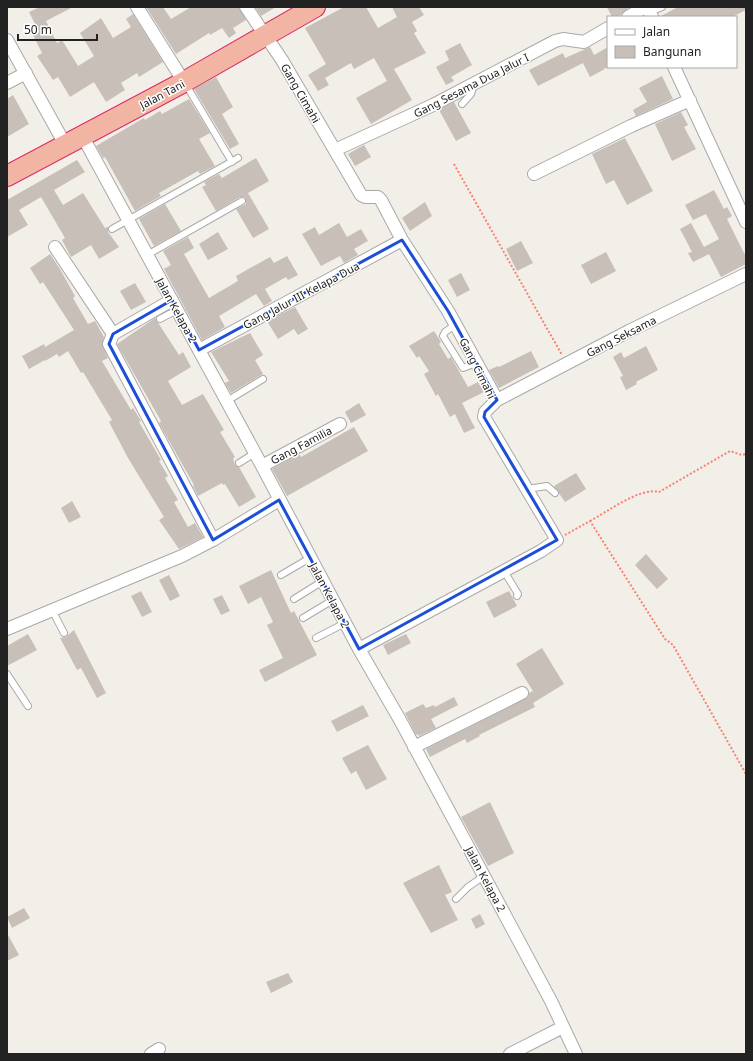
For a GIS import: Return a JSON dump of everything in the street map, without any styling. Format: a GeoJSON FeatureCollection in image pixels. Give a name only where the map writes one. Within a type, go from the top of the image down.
{"type":"FeatureCollection","features":[{"type":"Feature","properties":{"kind":"highway","name":"Jalan Tani"},"geometry":{"type":"LineString","coordinates":[[7,176],[83,137],[184,82],[315,7]]}},
{"type":"Feature","properties":{"kind":"street"},"geometry":{"type":"LineString","coordinates":[[137,7],[184,82]]}},
{"type":"Feature","properties":{"kind":"street","name":"Gang Cimahi"},"geometry":{"type":"LineString","coordinates":[[246,7],[266,35],[361,195],[364,198],[378,197],[382,200],[402,240],[455,325],[497,400],[485,412],[484,417],[557,540]]}},
{"type":"Feature","properties":{"kind":"street"},"geometry":{"type":"LineString","coordinates":[[631,16],[648,11]]}},
{"type":"Feature","properties":{"kind":"street","name":"Gang Sesama Dua Jalur I"},"geometry":{"type":"LineString","coordinates":[[335,150],[474,84],[555,42],[563,39],[584,42],[607,29]]}},
{"type":"Feature","properties":{"kind":"street"},"geometry":{"type":"LineString","coordinates":[[7,40],[66,146]]}},
{"type":"Feature","properties":{"kind":"street"},"geometry":{"type":"LineString","coordinates":[[674,68],[746,222]]}},
{"type":"Feature","properties":{"kind":"street"},"geometry":{"type":"LineString","coordinates":[[7,83],[26,73]]}},
{"type":"Feature","properties":{"kind":"street"},"geometry":{"type":"LineString","coordinates":[[534,174],[631,126],[690,100]]}},
{"type":"Feature","properties":{"kind":"street","name":"Jalan Kelapa 2"},"geometry":{"type":"LineString","coordinates":[[83,137],[262,466],[359,650],[484,876],[576,1054]]}},
{"type":"Feature","properties":{"kind":"street","name":"Gang Jalur III Kelapa Dua"},"geometry":{"type":"LineString","coordinates":[[199,350],[402,240]]}},
{"type":"Feature","properties":{"kind":"street"},"geometry":{"type":"LineString","coordinates":[[55,247],[113,334]]}},
{"type":"Feature","properties":{"kind":"street","name":"Gang Seksama"},"geometry":{"type":"LineString","coordinates":[[497,400],[567,363],[746,274]]}},
{"type":"Feature","properties":{"kind":"street"},"geometry":{"type":"LineString","coordinates":[[174,305],[113,334],[110,340],[110,348],[213,540]]}},
{"type":"Feature","properties":{"kind":"street","name":"Gang Familia"},"geometry":{"type":"LineString","coordinates":[[262,466],[340,424]]}},
{"type":"Feature","properties":{"kind":"street"},"geometry":{"type":"LineString","coordinates":[[7,629],[153,569],[213,540],[279,500]]}},
{"type":"Feature","properties":{"kind":"street"},"geometry":{"type":"LineString","coordinates":[[359,650],[541,551],[557,540]]}},
{"type":"Feature","properties":{"kind":"street"},"geometry":{"type":"LineString","coordinates":[[414,747],[522,693]]}},
{"type":"Feature","properties":{"kind":"street"},"geometry":{"type":"LineString","coordinates":[[510,1054],[563,1027]]}},
{"type":"Feature","properties":{"kind":"lane"},"geometry":{"type":"LineString","coordinates":[[648,11],[662,7]]}},
{"type":"Feature","properties":{"kind":"lane"},"geometry":{"type":"LineString","coordinates":[[112,229],[235,160],[184,82]]}},
{"type":"Feature","properties":{"kind":"lane"},"geometry":{"type":"LineString","coordinates":[[462,104],[471,94],[474,84]]}},
{"type":"Feature","properties":{"kind":"lane"},"geometry":{"type":"LineString","coordinates":[[147,255],[242,201]]}},
{"type":"Feature","properties":{"kind":"lane"},"geometry":{"type":"LineString","coordinates":[[160,319],[174,305]]}},
{"type":"Feature","properties":{"kind":"lane"},"geometry":{"type":"LineString","coordinates":[[227,401],[263,379]]}},
{"type":"Feature","properties":{"kind":"lane"},"geometry":{"type":"LineString","coordinates":[[239,463],[255,453]]}},
{"type":"Feature","properties":{"kind":"lane"},"geometry":{"type":"LineString","coordinates":[[527,489],[547,486],[555,493]]}},
{"type":"Feature","properties":{"kind":"lane"},"geometry":{"type":"LineString","coordinates":[[281,575],[310,558]]}},
{"type":"Feature","properties":{"kind":"lane"},"geometry":{"type":"LineString","coordinates":[[504,571],[514,586],[518,594],[517,596]]}},
{"type":"Feature","properties":{"kind":"lane"},"geometry":{"type":"LineString","coordinates":[[294,598],[323,581]]}},
{"type":"Feature","properties":{"kind":"lane"},"geometry":{"type":"LineString","coordinates":[[303,618],[333,600]]}},
{"type":"Feature","properties":{"kind":"lane"},"geometry":{"type":"LineString","coordinates":[[52,610],[64,633]]}},
{"type":"Feature","properties":{"kind":"lane"},"geometry":{"type":"LineString","coordinates":[[316,638],[345,623]]}},
{"type":"Feature","properties":{"kind":"lane"},"geometry":{"type":"LineString","coordinates":[[7,674],[28,706]]}},
{"type":"Feature","properties":{"kind":"lane"},"geometry":{"type":"LineString","coordinates":[[456,899],[468,887],[484,876]]}},
{"type":"Feature","properties":{"kind":"path"},"geometry":{"type":"LineString","coordinates":[[454,164],[567,363]]}},
{"type":"Feature","properties":{"kind":"path"},"geometry":{"type":"LineString","coordinates":[[557,540],[641,493],[651,490],[658,492],[670,487],[730,451],[742,455],[746,454]]}},
{"type":"Feature","properties":{"kind":"path"},"geometry":{"type":"LineString","coordinates":[[590,521],[665,639],[673,645],[746,774]]}},
{"type":"Feature","properties":{"kind":"highlighted area"},"geometry":{"type":"Polygon","coordinates":[[[402,240],[448,311],[497,400],[485,412],[484,417],[557,540],[359,649],[279,500],[213,540],[172,466],[109,344],[113,334],[172,300],[199,350],[402,240]]]}},
{"type":"Feature","properties":{"kind":"building"},"geometry":{"type":"Polygon","coordinates":[[[40,7],[73,7],[46,21],[57,43],[62,40],[78,66],[94,56],[80,33],[101,18],[113,38],[131,27],[126,19],[133,14],[163,62],[139,77],[137,73],[121,83],[125,90],[106,102],[94,82],[70,97],[58,77],[53,80],[37,56],[42,53],[33,35],[39,32],[29,12],[40,7]]]}},
{"type":"Feature","properties":{"kind":"building"},"geometry":{"type":"Polygon","coordinates":[[[146,7],[163,7],[171,19],[191,7],[239,7],[246,20],[233,28],[236,33],[229,38],[222,28],[210,35],[209,33],[176,54],[146,7]]]}},
{"type":"Feature","properties":{"kind":"building"},"geometry":{"type":"Polygon","coordinates":[[[255,7],[276,7],[261,16],[255,7]]]}},
{"type":"Feature","properties":{"kind":"building"},"geometry":{"type":"Polygon","coordinates":[[[344,7],[366,7],[378,28],[397,17],[392,7],[419,7],[424,15],[412,22],[417,31],[414,33],[426,53],[394,69],[412,100],[371,124],[356,98],[387,81],[374,58],[354,69],[351,63],[325,78],[329,85],[318,91],[308,75],[326,64],[305,28],[344,7]]]}},
{"type":"Feature","properties":{"kind":"building"},"geometry":{"type":"Polygon","coordinates":[[[607,7],[630,7],[619,16],[612,16],[607,7]]]}},
{"type":"Feature","properties":{"kind":"building"},"geometry":{"type":"Polygon","coordinates":[[[678,7],[746,7],[746,10],[734,16],[661,16],[678,7]]]}},
{"type":"Feature","properties":{"kind":"building"},"geometry":{"type":"Polygon","coordinates":[[[460,43],[472,65],[451,77],[454,81],[446,85],[436,67],[449,60],[445,51],[460,43]]]}},
{"type":"Feature","properties":{"kind":"building"},"geometry":{"type":"Polygon","coordinates":[[[590,47],[594,55],[607,48],[607,67],[603,70],[590,77],[583,63],[538,86],[529,70],[563,53],[565,58],[590,47]]]}},
{"type":"Feature","properties":{"kind":"building"},"geometry":{"type":"Polygon","coordinates":[[[662,76],[673,99],[636,116],[633,110],[647,102],[639,88],[662,76]]]}},
{"type":"Feature","properties":{"kind":"building"},"geometry":{"type":"Polygon","coordinates":[[[216,77],[233,107],[222,114],[239,144],[230,149],[194,89],[216,77]]]}},
{"type":"Feature","properties":{"kind":"building"},"geometry":{"type":"Polygon","coordinates":[[[13,95],[29,124],[7,137],[7,99],[13,95]]]}},
{"type":"Feature","properties":{"kind":"building"},"geometry":{"type":"Polygon","coordinates":[[[189,99],[210,133],[199,139],[215,166],[200,174],[198,171],[159,193],[161,196],[135,211],[105,157],[103,158],[96,146],[144,118],[145,120],[160,111],[162,114],[189,99]]]}},
{"type":"Feature","properties":{"kind":"building"},"geometry":{"type":"Polygon","coordinates":[[[454,102],[471,133],[456,141],[439,110],[454,102]]]}},
{"type":"Feature","properties":{"kind":"building"},"geometry":{"type":"Polygon","coordinates":[[[681,112],[688,125],[684,127],[696,149],[672,161],[655,124],[681,112]]]}},
{"type":"Feature","properties":{"kind":"building"},"geometry":{"type":"Polygon","coordinates":[[[625,138],[653,191],[627,205],[614,180],[606,184],[592,154],[625,138]]]}},
{"type":"Feature","properties":{"kind":"building"},"geometry":{"type":"Polygon","coordinates":[[[364,145],[371,157],[355,166],[348,154],[364,145]]]}},
{"type":"Feature","properties":{"kind":"building"},"geometry":{"type":"Polygon","coordinates":[[[256,158],[269,181],[248,193],[269,229],[253,238],[236,209],[246,204],[245,197],[240,197],[216,211],[202,187],[206,185],[204,182],[219,174],[222,178],[256,158]]]}},
{"type":"Feature","properties":{"kind":"building"},"geometry":{"type":"Polygon","coordinates":[[[77,160],[85,172],[54,190],[63,205],[83,193],[105,228],[108,227],[108,232],[119,247],[99,259],[91,245],[71,257],[62,240],[65,238],[41,197],[19,210],[28,225],[7,237],[7,200],[77,160]]]}},
{"type":"Feature","properties":{"kind":"building"},"geometry":{"type":"Polygon","coordinates":[[[714,190],[724,209],[727,207],[732,216],[727,219],[746,257],[746,264],[721,277],[709,254],[693,262],[688,253],[692,252],[680,229],[691,223],[704,247],[719,239],[706,214],[693,220],[685,205],[714,190]]]}},
{"type":"Feature","properties":{"kind":"building"},"geometry":{"type":"Polygon","coordinates":[[[425,202],[432,216],[410,231],[402,218],[425,202]]]}},
{"type":"Feature","properties":{"kind":"building"},"geometry":{"type":"Polygon","coordinates":[[[165,204],[181,231],[154,246],[139,219],[165,204]]]}},
{"type":"Feature","properties":{"kind":"building"},"geometry":{"type":"Polygon","coordinates":[[[339,223],[347,237],[361,229],[368,241],[354,249],[358,255],[344,263],[340,256],[321,266],[302,234],[315,227],[319,235],[339,223]]]}},
{"type":"Feature","properties":{"kind":"building"},"geometry":{"type":"Polygon","coordinates":[[[218,232],[228,249],[208,260],[199,244],[218,232]]]}},
{"type":"Feature","properties":{"kind":"building"},"geometry":{"type":"Polygon","coordinates":[[[188,237],[194,248],[184,254],[209,298],[238,281],[236,276],[270,257],[274,263],[287,256],[298,275],[288,280],[286,277],[265,289],[272,301],[264,306],[256,294],[219,316],[225,327],[202,340],[164,269],[171,265],[163,251],[188,237]]]}},
{"type":"Feature","properties":{"kind":"building"},"geometry":{"type":"Polygon","coordinates":[[[521,241],[533,263],[517,271],[506,249],[521,241]]]}},
{"type":"Feature","properties":{"kind":"building"},"geometry":{"type":"Polygon","coordinates":[[[606,252],[616,271],[591,284],[581,265],[606,252]]]}},
{"type":"Feature","properties":{"kind":"building"},"geometry":{"type":"Polygon","coordinates":[[[50,254],[75,296],[73,298],[88,324],[95,321],[104,337],[102,345],[108,358],[102,361],[131,410],[133,408],[141,421],[139,422],[161,460],[159,461],[168,476],[165,478],[178,500],[174,502],[188,527],[195,523],[203,537],[179,549],[159,520],[164,517],[128,458],[109,422],[112,420],[83,372],[81,373],[68,351],[59,357],[57,354],[29,369],[22,356],[44,344],[45,347],[74,330],[43,282],[40,284],[30,268],[50,254]]]}},
{"type":"Feature","properties":{"kind":"building"},"geometry":{"type":"Polygon","coordinates":[[[461,273],[470,290],[457,297],[448,280],[461,273]]]}},
{"type":"Feature","properties":{"kind":"building"},"geometry":{"type":"Polygon","coordinates":[[[135,283],[146,302],[131,310],[120,291],[135,283]]]}},
{"type":"Feature","properties":{"kind":"building"},"geometry":{"type":"Polygon","coordinates":[[[295,307],[308,329],[298,335],[294,329],[278,339],[267,321],[295,307]]]}},
{"type":"Feature","properties":{"kind":"building"},"geometry":{"type":"Polygon","coordinates":[[[155,318],[179,355],[183,352],[191,367],[168,381],[182,405],[203,394],[224,430],[220,432],[235,457],[233,458],[235,465],[239,467],[256,497],[239,507],[225,484],[223,485],[222,483],[198,496],[193,486],[194,485],[159,423],[161,421],[117,344],[155,318]]]}},
{"type":"Feature","properties":{"kind":"building"},"geometry":{"type":"Polygon","coordinates":[[[434,331],[441,342],[439,344],[448,359],[451,357],[468,387],[478,382],[484,392],[462,403],[475,428],[464,433],[455,414],[450,417],[438,394],[436,396],[424,374],[429,371],[419,356],[417,358],[409,346],[434,331]]]}},
{"type":"Feature","properties":{"kind":"building"},"geometry":{"type":"Polygon","coordinates":[[[250,333],[263,355],[255,360],[263,374],[231,393],[225,383],[229,381],[211,352],[250,333]]]}},
{"type":"Feature","properties":{"kind":"building"},"geometry":{"type":"Polygon","coordinates":[[[646,346],[658,370],[636,382],[637,384],[626,390],[620,377],[623,376],[613,357],[621,352],[624,358],[646,346]]]}},
{"type":"Feature","properties":{"kind":"building"},"geometry":{"type":"Polygon","coordinates":[[[531,351],[539,367],[499,388],[489,370],[498,366],[499,367],[531,351]]]}},
{"type":"Feature","properties":{"kind":"building"},"geometry":{"type":"Polygon","coordinates":[[[359,403],[366,415],[351,423],[345,412],[359,403]]]}},
{"type":"Feature","properties":{"kind":"building"},"geometry":{"type":"Polygon","coordinates":[[[354,427],[368,451],[287,496],[272,469],[299,454],[301,457],[354,427]]]}},
{"type":"Feature","properties":{"kind":"building"},"geometry":{"type":"Polygon","coordinates":[[[576,473],[586,489],[565,502],[554,486],[576,473]]]}},
{"type":"Feature","properties":{"kind":"building"},"geometry":{"type":"Polygon","coordinates":[[[72,501],[81,517],[69,523],[61,508],[72,501]]]}},
{"type":"Feature","properties":{"kind":"building"},"geometry":{"type":"Polygon","coordinates":[[[646,554],[668,579],[657,589],[635,565],[646,554]]]}},
{"type":"Feature","properties":{"kind":"building"},"geometry":{"type":"Polygon","coordinates":[[[271,570],[291,613],[294,611],[317,655],[265,682],[259,670],[283,658],[267,625],[273,622],[261,597],[248,604],[239,586],[271,570]]]}},
{"type":"Feature","properties":{"kind":"building"},"geometry":{"type":"Polygon","coordinates":[[[169,575],[180,596],[170,601],[159,580],[169,575]]]}},
{"type":"Feature","properties":{"kind":"building"},"geometry":{"type":"Polygon","coordinates":[[[141,591],[152,612],[142,617],[131,596],[141,591]]]}},
{"type":"Feature","properties":{"kind":"building"},"geometry":{"type":"Polygon","coordinates":[[[509,591],[517,606],[494,618],[486,602],[509,591]]]}},
{"type":"Feature","properties":{"kind":"building"},"geometry":{"type":"Polygon","coordinates":[[[222,595],[230,611],[221,615],[213,599],[222,595]]]}},
{"type":"Feature","properties":{"kind":"building"},"geometry":{"type":"Polygon","coordinates":[[[74,630],[106,693],[97,698],[81,668],[77,670],[60,638],[66,637],[74,630]]]}},
{"type":"Feature","properties":{"kind":"building"},"geometry":{"type":"Polygon","coordinates":[[[28,634],[37,650],[7,666],[7,646],[28,634]]]}},
{"type":"Feature","properties":{"kind":"building"},"geometry":{"type":"Polygon","coordinates":[[[406,634],[411,643],[388,655],[383,645],[406,634]]]}},
{"type":"Feature","properties":{"kind":"building"},"geometry":{"type":"Polygon","coordinates":[[[542,648],[564,684],[533,703],[535,707],[479,735],[480,736],[467,743],[465,739],[430,757],[426,749],[528,697],[529,693],[533,691],[516,664],[542,648]]]}},
{"type":"Feature","properties":{"kind":"building"},"geometry":{"type":"Polygon","coordinates":[[[454,697],[458,705],[431,719],[436,728],[419,736],[418,734],[416,735],[405,713],[423,704],[426,708],[434,705],[435,707],[454,697]]]}},
{"type":"Feature","properties":{"kind":"building"},"geometry":{"type":"Polygon","coordinates":[[[363,705],[369,716],[337,732],[331,721],[363,705]]]}},
{"type":"Feature","properties":{"kind":"building"},"geometry":{"type":"Polygon","coordinates":[[[368,745],[387,779],[366,790],[356,771],[351,774],[342,758],[368,745]]]}},
{"type":"Feature","properties":{"kind":"building"},"geometry":{"type":"Polygon","coordinates":[[[490,802],[514,853],[488,866],[461,817],[490,802]]]}},
{"type":"Feature","properties":{"kind":"building"},"geometry":{"type":"Polygon","coordinates":[[[439,865],[452,892],[445,895],[458,920],[431,933],[403,883],[439,865]]]}},
{"type":"Feature","properties":{"kind":"building"},"geometry":{"type":"Polygon","coordinates":[[[24,908],[30,918],[12,928],[7,917],[24,908]]]}},
{"type":"Feature","properties":{"kind":"building"},"geometry":{"type":"Polygon","coordinates":[[[480,914],[485,924],[476,929],[471,919],[480,914]]]}},
{"type":"Feature","properties":{"kind":"building"},"geometry":{"type":"Polygon","coordinates":[[[7,933],[19,955],[7,961],[7,933]]]}},
{"type":"Feature","properties":{"kind":"building"},"geometry":{"type":"Polygon","coordinates":[[[288,973],[293,982],[271,993],[266,982],[288,973]]]}}]}
